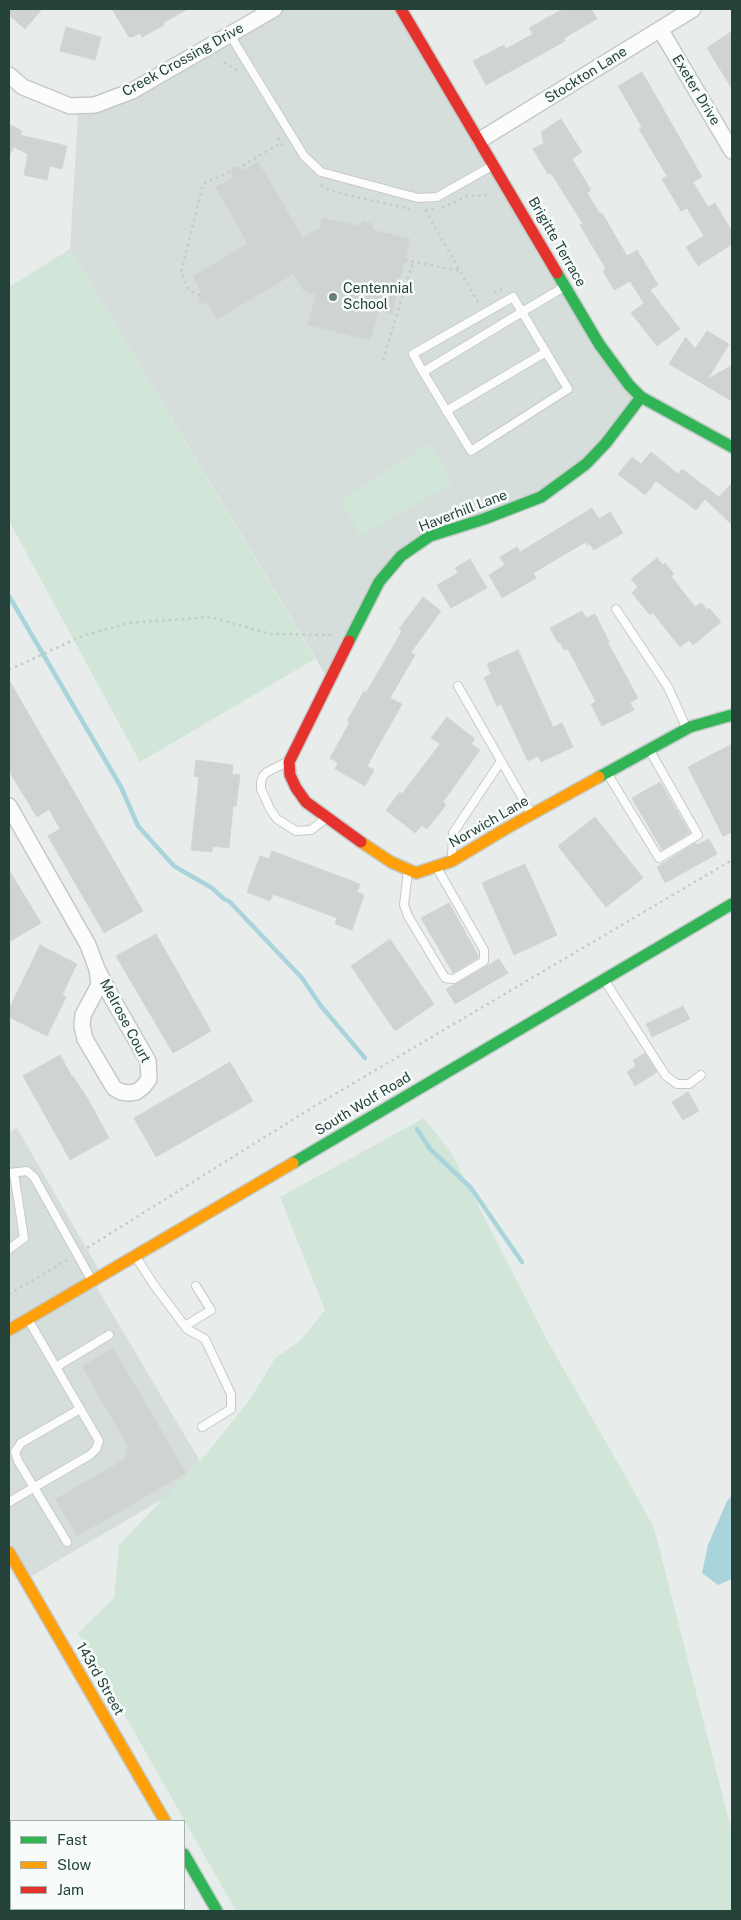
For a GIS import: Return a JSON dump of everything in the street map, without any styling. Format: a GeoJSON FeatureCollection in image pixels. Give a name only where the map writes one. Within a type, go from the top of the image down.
{"type":"FeatureCollection","features":[{"type":"Feature","properties":{"kind":"street","name":"Creek Crossing Drive"},"geometry":{"type":"LineString","coordinates":[[9,75],[23,87],[70,106],[95,105],[132,91],[274,9]]}},
{"type":"Feature","properties":{"kind":"street","name":"Brigitte Terrace"},"geometry":{"type":"LineString","coordinates":[[401,9],[599,344],[629,385],[641,398],[732,447]]}},
{"type":"Feature","properties":{"kind":"street","name":"Stockton Lane"},"geometry":{"type":"LineString","coordinates":[[480,140],[693,9]]}},
{"type":"Feature","properties":{"kind":"street","name":"Exeter Drive"},"geometry":{"type":"LineString","coordinates":[[660,29],[732,151]]}},
{"type":"Feature","properties":{"kind":"street","name":"Haverhill Lane"},"geometry":{"type":"LineString","coordinates":[[288,762],[379,582],[401,556],[430,536],[484,519],[541,497],[592,457],[606,443],[641,398]]}},
{"type":"Feature","properties":{"kind":"street","name":"Norwich Lane"},"geometry":{"type":"LineString","coordinates":[[288,762],[290,775],[306,802],[326,818],[391,862],[416,873],[452,861],[686,728],[732,715]]}},
{"type":"Feature","properties":{"kind":"street","name":"Melrose Court"},"geometry":{"type":"LineString","coordinates":[[9,806],[88,944],[97,969],[148,1061],[150,1079],[136,1092],[121,1092],[114,1088],[85,1039],[82,1026],[83,1015],[99,985],[97,969]]}},
{"type":"Feature","properties":{"kind":"street","name":"South Wolf Road"},"geometry":{"type":"LineString","coordinates":[[9,1330],[732,904]]}},
{"type":"Feature","properties":{"kind":"street","name":"143rd Street"},"geometry":{"type":"LineString","coordinates":[[9,1552],[164,1820]]}},
{"type":"Feature","properties":{"kind":"street"},"geometry":{"type":"LineString","coordinates":[[185,1856],[217,1911]]}},
{"type":"Feature","properties":{"kind":"lane"},"geometry":{"type":"LineString","coordinates":[[230,34],[304,156],[321,172],[418,198],[437,196],[494,164]]}},
{"type":"Feature","properties":{"kind":"lane"},"geometry":{"type":"LineString","coordinates":[[423,372],[565,286]]}},
{"type":"Feature","properties":{"kind":"lane"},"geometry":{"type":"LineString","coordinates":[[514,296],[568,389],[471,451],[413,354],[484,313],[514,296]]}},
{"type":"Feature","properties":{"kind":"lane"},"geometry":{"type":"LineString","coordinates":[[446,411],[546,352]]}},
{"type":"Feature","properties":{"kind":"lane"},"geometry":{"type":"LineString","coordinates":[[616,609],[668,687],[686,728]]}},
{"type":"Feature","properties":{"kind":"lane"},"geometry":{"type":"LineString","coordinates":[[458,686],[532,814]]}},
{"type":"Feature","properties":{"kind":"lane"},"geometry":{"type":"LineString","coordinates":[[607,773],[659,858],[698,835],[649,749]]}},
{"type":"Feature","properties":{"kind":"lane"},"geometry":{"type":"LineString","coordinates":[[452,861],[453,833],[501,761]]}},
{"type":"Feature","properties":{"kind":"lane"},"geometry":{"type":"LineString","coordinates":[[288,762],[263,776],[261,789],[270,809],[277,818],[296,831],[311,830],[326,818]]}},
{"type":"Feature","properties":{"kind":"lane"},"geometry":{"type":"LineString","coordinates":[[408,869],[404,905],[408,916],[444,978],[454,979],[484,961],[484,950],[436,866]]}},
{"type":"Feature","properties":{"kind":"lane"},"geometry":{"type":"LineString","coordinates":[[604,979],[666,1076],[677,1084],[689,1084],[701,1075]]}},
{"type":"Feature","properties":{"kind":"lane"},"geometry":{"type":"LineString","coordinates":[[9,1249],[24,1238],[11,1173],[27,1170],[34,1176],[92,1281]]}},
{"type":"Feature","properties":{"kind":"lane"},"geometry":{"type":"LineString","coordinates":[[135,1255],[187,1330],[205,1339],[231,1394],[231,1409],[202,1427]]}},
{"type":"Feature","properties":{"kind":"lane"},"geometry":{"type":"LineString","coordinates":[[184,1326],[211,1310],[196,1286]]}},
{"type":"Feature","properties":{"kind":"lane"},"geometry":{"type":"LineString","coordinates":[[9,1502],[90,1455],[96,1449],[99,1440],[28,1318]]}},
{"type":"Feature","properties":{"kind":"lane"},"geometry":{"type":"LineString","coordinates":[[56,1367],[109,1335]]}},
{"type":"Feature","properties":{"kind":"lane"},"geometry":{"type":"LineString","coordinates":[[66,1542],[18,1461],[15,1452],[22,1443],[80,1409]]}},
{"type":"Feature","properties":{"kind":"path"},"geometry":{"type":"LineString","coordinates":[[224,62],[243,78]]}},
{"type":"Feature","properties":{"kind":"path"},"geometry":{"type":"LineString","coordinates":[[277,135],[286,150]]}},
{"type":"Feature","properties":{"kind":"path"},"geometry":{"type":"LineString","coordinates":[[237,169],[281,143]]}},
{"type":"Feature","properties":{"kind":"path"},"geometry":{"type":"LineString","coordinates":[[200,295],[190,291],[181,273],[203,184],[232,171]]}},
{"type":"Feature","properties":{"kind":"path"},"geometry":{"type":"LineString","coordinates":[[314,180],[329,190],[418,210],[449,206],[467,196],[489,195]]}},
{"type":"Feature","properties":{"kind":"path"},"geometry":{"type":"LineString","coordinates":[[425,210],[484,313]]}},
{"type":"Feature","properties":{"kind":"path"},"geometry":{"type":"LineString","coordinates":[[405,260],[460,272]]}},
{"type":"Feature","properties":{"kind":"path"},"geometry":{"type":"LineString","coordinates":[[383,360],[413,262]]}},
{"type":"Feature","properties":{"kind":"path"},"geometry":{"type":"LineString","coordinates":[[9,670],[64,643],[96,631],[130,623],[211,617],[270,634],[331,635]]}},
{"type":"Feature","properties":{"kind":"path"},"geometry":{"type":"LineString","coordinates":[[9,1294],[77,1254],[313,1107],[732,860]]}},
{"type":"Feature","properties":{"kind":"shaded area","name":"Centennial School"},"geometry":{"type":"Polygon","coordinates":[[[280,9],[396,9],[637,399],[604,441],[539,494],[399,552],[326,676],[70,249],[78,115],[133,96],[280,9]]]}},
{"type":"Feature","properties":{"kind":"shaded area"},"geometry":{"type":"Polygon","coordinates":[[[17,1128],[99,1270],[9,1323],[9,1132],[17,1128]]]}},
{"type":"Feature","properties":{"kind":"shaded area"},"geometry":{"type":"Polygon","coordinates":[[[96,1286],[207,1473],[30,1577],[9,1541],[9,1337],[96,1286]]]}},
{"type":"Feature","properties":{"kind":"green space"},"geometry":{"type":"Polygon","coordinates":[[[70,249],[315,659],[140,762],[9,521],[9,287],[70,249]]]}},
{"type":"Feature","properties":{"kind":"green space"},"geometry":{"type":"Polygon","coordinates":[[[430,443],[453,483],[360,536],[341,501],[430,443]]]}},
{"type":"Feature","properties":{"kind":"green space"},"geometry":{"type":"Polygon","coordinates":[[[424,1118],[452,1154],[548,1342],[654,1528],[732,1832],[732,1911],[236,1911],[78,1633],[114,1598],[119,1545],[207,1453],[251,1398],[275,1358],[300,1341],[325,1310],[280,1197],[424,1118]]]}},
{"type":"Feature","properties":{"kind":"water"},"geometry":{"type":"Polygon","coordinates":[[[732,1495],[732,1579],[718,1585],[702,1573],[708,1545],[727,1501],[732,1495]]]}},
{"type":"Feature","properties":{"kind":"building"},"geometry":{"type":"Polygon","coordinates":[[[9,9],[42,9],[25,29],[9,15],[9,9]]]}},
{"type":"Feature","properties":{"kind":"building"},"geometry":{"type":"Polygon","coordinates":[[[112,9],[188,9],[142,37],[140,33],[129,37],[112,9]]]}},
{"type":"Feature","properties":{"kind":"building"},"geometry":{"type":"Polygon","coordinates":[[[563,9],[591,9],[597,19],[564,38],[565,41],[486,85],[473,61],[504,45],[506,49],[533,34],[529,28],[563,9]]]}},
{"type":"Feature","properties":{"kind":"building"},"geometry":{"type":"Polygon","coordinates":[[[66,27],[101,37],[95,60],[60,51],[66,27]]]}},
{"type":"Feature","properties":{"kind":"building"},"geometry":{"type":"Polygon","coordinates":[[[732,31],[732,89],[707,48],[732,31]]]}},
{"type":"Feature","properties":{"kind":"building"},"geometry":{"type":"Polygon","coordinates":[[[642,72],[702,177],[693,182],[708,207],[715,203],[732,232],[732,244],[698,266],[686,247],[704,236],[687,208],[681,211],[662,179],[667,176],[639,129],[642,127],[618,86],[642,72]]]}},
{"type":"Feature","properties":{"kind":"building"},"geometry":{"type":"Polygon","coordinates":[[[561,119],[582,152],[572,159],[591,190],[587,193],[600,214],[602,213],[627,256],[637,250],[658,285],[650,290],[680,329],[657,346],[631,313],[644,303],[630,281],[614,290],[603,271],[606,269],[580,225],[583,224],[551,173],[548,174],[533,149],[544,143],[541,132],[561,119]]]}},
{"type":"Feature","properties":{"kind":"building"},"geometry":{"type":"Polygon","coordinates":[[[9,124],[22,131],[20,135],[67,146],[62,169],[50,166],[47,180],[24,175],[28,154],[14,147],[9,156],[9,124]]]}},
{"type":"Feature","properties":{"kind":"building"},"geometry":{"type":"Polygon","coordinates":[[[258,162],[303,238],[320,228],[322,218],[360,226],[362,221],[373,224],[372,230],[410,239],[392,314],[378,310],[370,340],[308,325],[316,295],[304,291],[293,274],[217,319],[208,304],[198,302],[201,291],[193,276],[248,244],[216,187],[231,179],[232,167],[244,170],[258,162]]]}},
{"type":"Feature","properties":{"kind":"building"},"geometry":{"type":"Polygon","coordinates":[[[707,331],[729,344],[707,380],[732,365],[732,401],[669,364],[686,337],[695,349],[707,331]]]}},
{"type":"Feature","properties":{"kind":"building"},"geometry":{"type":"Polygon","coordinates":[[[651,452],[678,474],[682,469],[719,497],[732,483],[732,525],[705,499],[696,510],[656,481],[645,495],[618,474],[632,457],[641,464],[651,452]]]}},
{"type":"Feature","properties":{"kind":"building"},"geometry":{"type":"Polygon","coordinates":[[[592,508],[599,519],[610,512],[623,533],[594,550],[586,542],[533,573],[536,578],[502,598],[489,575],[505,565],[500,557],[517,547],[520,552],[592,508]]]}},
{"type":"Feature","properties":{"kind":"building"},"geometry":{"type":"Polygon","coordinates":[[[657,558],[663,565],[665,563],[674,574],[671,576],[695,607],[701,603],[707,610],[709,608],[721,622],[693,645],[689,640],[680,647],[653,613],[650,615],[632,593],[638,587],[631,579],[657,558]]]}},
{"type":"Feature","properties":{"kind":"building"},"geometry":{"type":"Polygon","coordinates":[[[470,559],[487,588],[451,608],[437,585],[458,573],[455,568],[470,559]]]}},
{"type":"Feature","properties":{"kind":"building"},"geometry":{"type":"Polygon","coordinates":[[[423,597],[441,611],[411,652],[415,655],[390,698],[402,704],[367,766],[374,770],[365,786],[335,769],[338,763],[330,758],[350,722],[347,721],[364,691],[366,693],[402,631],[399,629],[423,597]]]}},
{"type":"Feature","properties":{"kind":"building"},"geometry":{"type":"Polygon","coordinates":[[[582,611],[586,618],[595,614],[608,643],[638,698],[630,703],[634,710],[602,726],[591,704],[596,702],[568,649],[564,650],[560,642],[558,643],[550,628],[582,611]]]}},
{"type":"Feature","properties":{"kind":"building"},"geometry":{"type":"Polygon","coordinates":[[[518,650],[553,727],[562,723],[573,747],[541,762],[538,756],[528,761],[501,704],[497,706],[484,678],[491,674],[487,664],[518,650]]]}},
{"type":"Feature","properties":{"kind":"building"},"geometry":{"type":"Polygon","coordinates":[[[9,680],[143,911],[104,933],[48,836],[60,829],[49,809],[37,817],[9,771],[9,680]]]}},
{"type":"Feature","properties":{"kind":"building"},"geometry":{"type":"Polygon","coordinates":[[[447,717],[475,739],[471,744],[480,750],[443,802],[446,805],[427,829],[422,825],[415,833],[386,810],[400,792],[402,794],[440,744],[431,738],[447,717]]]}},
{"type":"Feature","properties":{"kind":"building"},"geometry":{"type":"Polygon","coordinates":[[[732,744],[732,832],[723,836],[688,767],[732,744]]]}},
{"type":"Feature","properties":{"kind":"building"},"geometry":{"type":"Polygon","coordinates":[[[196,760],[233,765],[232,774],[240,775],[236,806],[233,806],[229,848],[213,846],[212,852],[191,850],[199,777],[194,776],[196,760]]]}},
{"type":"Feature","properties":{"kind":"building"},"geometry":{"type":"Polygon","coordinates":[[[660,782],[690,833],[662,850],[632,798],[660,782]]]}},
{"type":"Feature","properties":{"kind":"building"},"geometry":{"type":"Polygon","coordinates":[[[595,817],[643,878],[606,907],[558,846],[595,817]]]}},
{"type":"Feature","properties":{"kind":"building"},"geometry":{"type":"Polygon","coordinates":[[[709,839],[717,854],[665,883],[657,867],[695,843],[697,845],[709,839]]]}},
{"type":"Feature","properties":{"kind":"building"},"geometry":{"type":"Polygon","coordinates":[[[272,851],[360,884],[357,892],[364,895],[352,930],[335,924],[337,918],[273,894],[270,901],[247,892],[260,856],[269,859],[272,851]]]}},
{"type":"Feature","properties":{"kind":"building"},"geometry":{"type":"Polygon","coordinates":[[[525,864],[557,935],[514,955],[482,883],[525,864]]]}},
{"type":"Feature","properties":{"kind":"building"},"geometry":{"type":"Polygon","coordinates":[[[9,870],[41,923],[9,942],[9,870]]]}},
{"type":"Feature","properties":{"kind":"building"},"geometry":{"type":"Polygon","coordinates":[[[449,903],[478,955],[478,958],[453,973],[421,918],[449,903]]]}},
{"type":"Feature","properties":{"kind":"building"},"geometry":{"type":"Polygon","coordinates":[[[156,934],[211,1031],[173,1053],[116,956],[156,934]]]}},
{"type":"Feature","properties":{"kind":"building"},"geometry":{"type":"Polygon","coordinates":[[[390,939],[434,1004],[395,1031],[351,966],[390,939]]]}},
{"type":"Feature","properties":{"kind":"building"},"geometry":{"type":"Polygon","coordinates":[[[40,945],[77,964],[62,995],[66,997],[47,1036],[9,1017],[9,1009],[40,945]]]}},
{"type":"Feature","properties":{"kind":"building"},"geometry":{"type":"Polygon","coordinates":[[[499,959],[508,973],[455,1004],[446,989],[499,959]]]}},
{"type":"Feature","properties":{"kind":"building"},"geometry":{"type":"Polygon","coordinates":[[[683,1006],[690,1019],[652,1037],[646,1024],[683,1006]]]}},
{"type":"Feature","properties":{"kind":"building"},"geometry":{"type":"Polygon","coordinates":[[[645,1053],[657,1072],[635,1086],[627,1072],[636,1066],[633,1060],[645,1053]]]}},
{"type":"Feature","properties":{"kind":"building"},"geometry":{"type":"Polygon","coordinates":[[[60,1055],[72,1077],[89,1101],[109,1138],[70,1160],[23,1076],[60,1055]]]}},
{"type":"Feature","properties":{"kind":"building"},"geometry":{"type":"Polygon","coordinates":[[[230,1062],[253,1101],[156,1157],[134,1118],[230,1062]]]}},
{"type":"Feature","properties":{"kind":"building"},"geometry":{"type":"Polygon","coordinates":[[[688,1092],[699,1111],[683,1120],[672,1102],[688,1092]]]}},
{"type":"Feature","properties":{"kind":"building"},"geometry":{"type":"Polygon","coordinates":[[[113,1348],[186,1473],[77,1536],[56,1499],[125,1459],[128,1446],[82,1366],[113,1348]]]}},
{"type":"Feature","properties":{"kind":"waterway"},"geometry":{"type":"LineString","coordinates":[[9,596],[121,787],[138,826],[174,866],[212,888],[229,901],[302,978],[321,1006],[365,1058]]}},
{"type":"Feature","properties":{"kind":"waterway"},"geometry":{"type":"LineString","coordinates":[[417,1129],[430,1149],[471,1188],[522,1262]]}},
{"type":"Feature","properties":{"kind":"traffic: fast"},"geometry":{"type":"LineString","coordinates":[[557,273],[599,344],[629,385],[641,397],[732,447]]}},
{"type":"Feature","properties":{"kind":"traffic: fast"},"geometry":{"type":"LineString","coordinates":[[349,641],[379,582],[401,556],[430,536],[484,519],[541,497],[586,464],[606,443],[641,397]]}},
{"type":"Feature","properties":{"kind":"traffic: fast"},"geometry":{"type":"LineString","coordinates":[[599,777],[690,727],[732,715]]}},
{"type":"Feature","properties":{"kind":"traffic: fast"},"geometry":{"type":"LineString","coordinates":[[293,1163],[732,904]]}},
{"type":"Feature","properties":{"kind":"traffic: fast"},"geometry":{"type":"LineString","coordinates":[[185,1856],[217,1911]]}},
{"type":"Feature","properties":{"kind":"traffic: slow"},"geometry":{"type":"LineString","coordinates":[[361,842],[391,862],[416,873],[452,861],[599,777]]}},
{"type":"Feature","properties":{"kind":"traffic: slow"},"geometry":{"type":"LineString","coordinates":[[9,1330],[293,1163]]}},
{"type":"Feature","properties":{"kind":"traffic: slow"},"geometry":{"type":"LineString","coordinates":[[9,1552],[164,1820]]}},
{"type":"Feature","properties":{"kind":"traffic: jam"},"geometry":{"type":"LineString","coordinates":[[401,9],[557,273]]}},
{"type":"Feature","properties":{"kind":"traffic: jam"},"geometry":{"type":"LineString","coordinates":[[349,641],[289,762],[290,775],[306,802],[361,842]]}},
{"type":"Feature","properties":{"kind":"place","name":"Centennial School"},"geometry":{"type":"Point","coordinates":[333,297]}}]}
